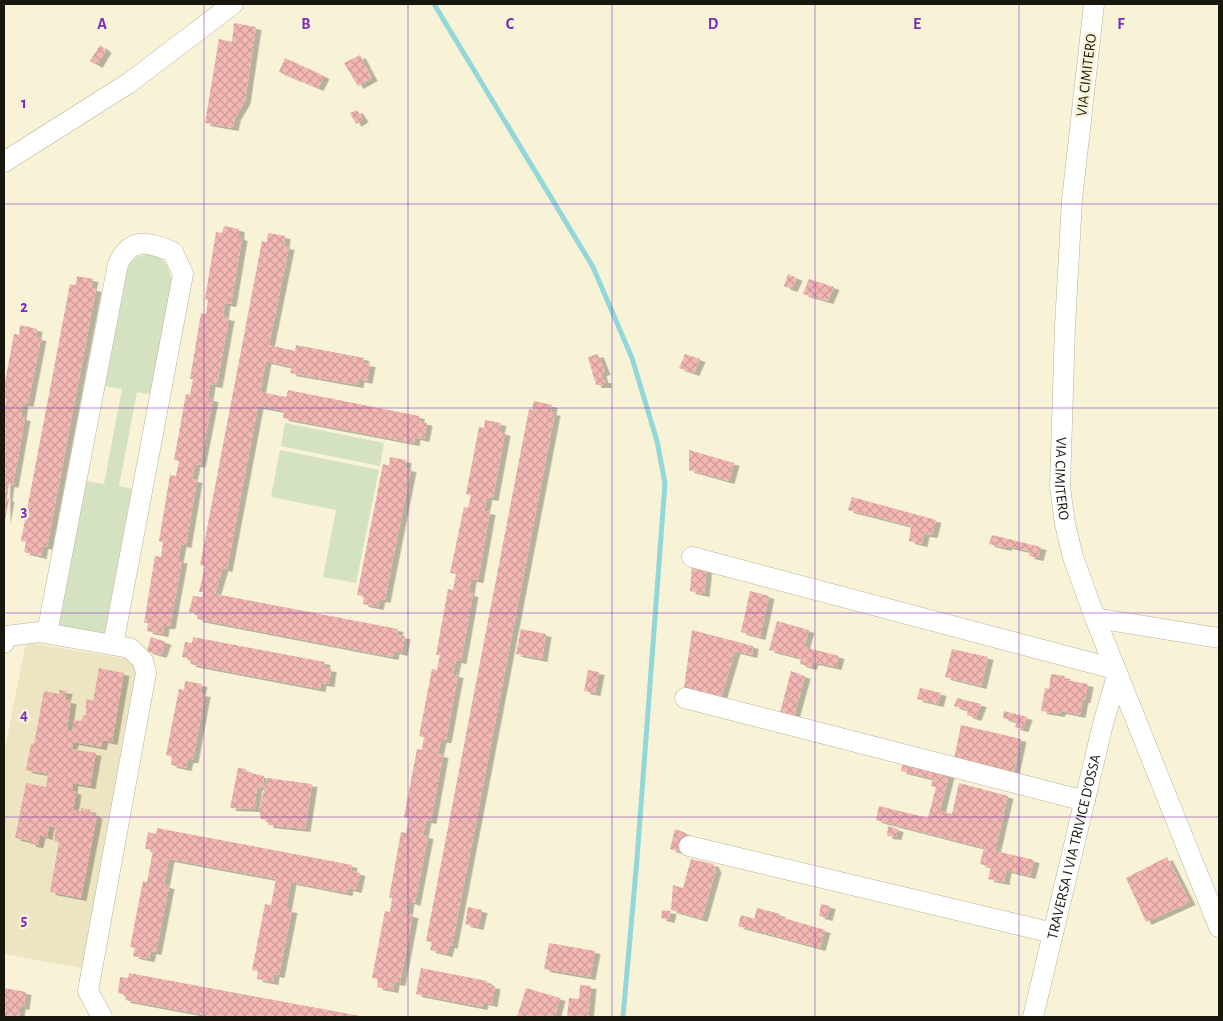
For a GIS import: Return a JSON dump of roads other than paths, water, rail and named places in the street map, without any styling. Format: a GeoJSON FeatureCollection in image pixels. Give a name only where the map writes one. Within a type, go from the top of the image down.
{"type":"FeatureCollection","features":[{"type":"Feature","properties":{"kind":"street"},"geometry":{"type":"LineString","coordinates":[[4,162],[129,83],[233,4]]}},
{"type":"Feature","properties":{"kind":"street","name":"VIA CIMITERO"},"geometry":{"type":"LineString","coordinates":[[1094,4],[1072,200],[1065,326],[1060,487],[1065,524],[1073,557],[1116,673],[1212,891],[1219,927]]}},
{"type":"Feature","properties":{"kind":"street"},"geometry":{"type":"LineString","coordinates":[[47,633],[118,264],[124,252],[134,245],[153,244],[173,252],[183,274],[113,645]]}},
{"type":"Feature","properties":{"kind":"street"},"geometry":{"type":"LineString","coordinates":[[692,557],[1116,673]]}},
{"type":"Feature","properties":{"kind":"street"},"geometry":{"type":"LineString","coordinates":[[1095,618],[1219,638]]}},
{"type":"Feature","properties":{"kind":"street"},"geometry":{"type":"LineString","coordinates":[[4,642],[7,636],[39,632],[47,633],[130,648],[143,661],[146,673],[88,991],[102,1017]]}},
{"type":"Feature","properties":{"kind":"street","name":"TRAVERSA I VIA TRIVICE D'OSSA"},"geometry":{"type":"LineString","coordinates":[[1033,1017],[1116,673]]}},
{"type":"Feature","properties":{"kind":"street"},"geometry":{"type":"LineString","coordinates":[[685,698],[1085,801]]}},
{"type":"Feature","properties":{"kind":"street"},"geometry":{"type":"LineString","coordinates":[[688,846],[1053,933]]}},
{"type":"Feature","properties":{"kind":"waterway"},"geometry":{"type":"LineString","coordinates":[[434,4],[593,267],[632,358],[657,441],[665,483],[637,859],[623,1017]]}}]}
